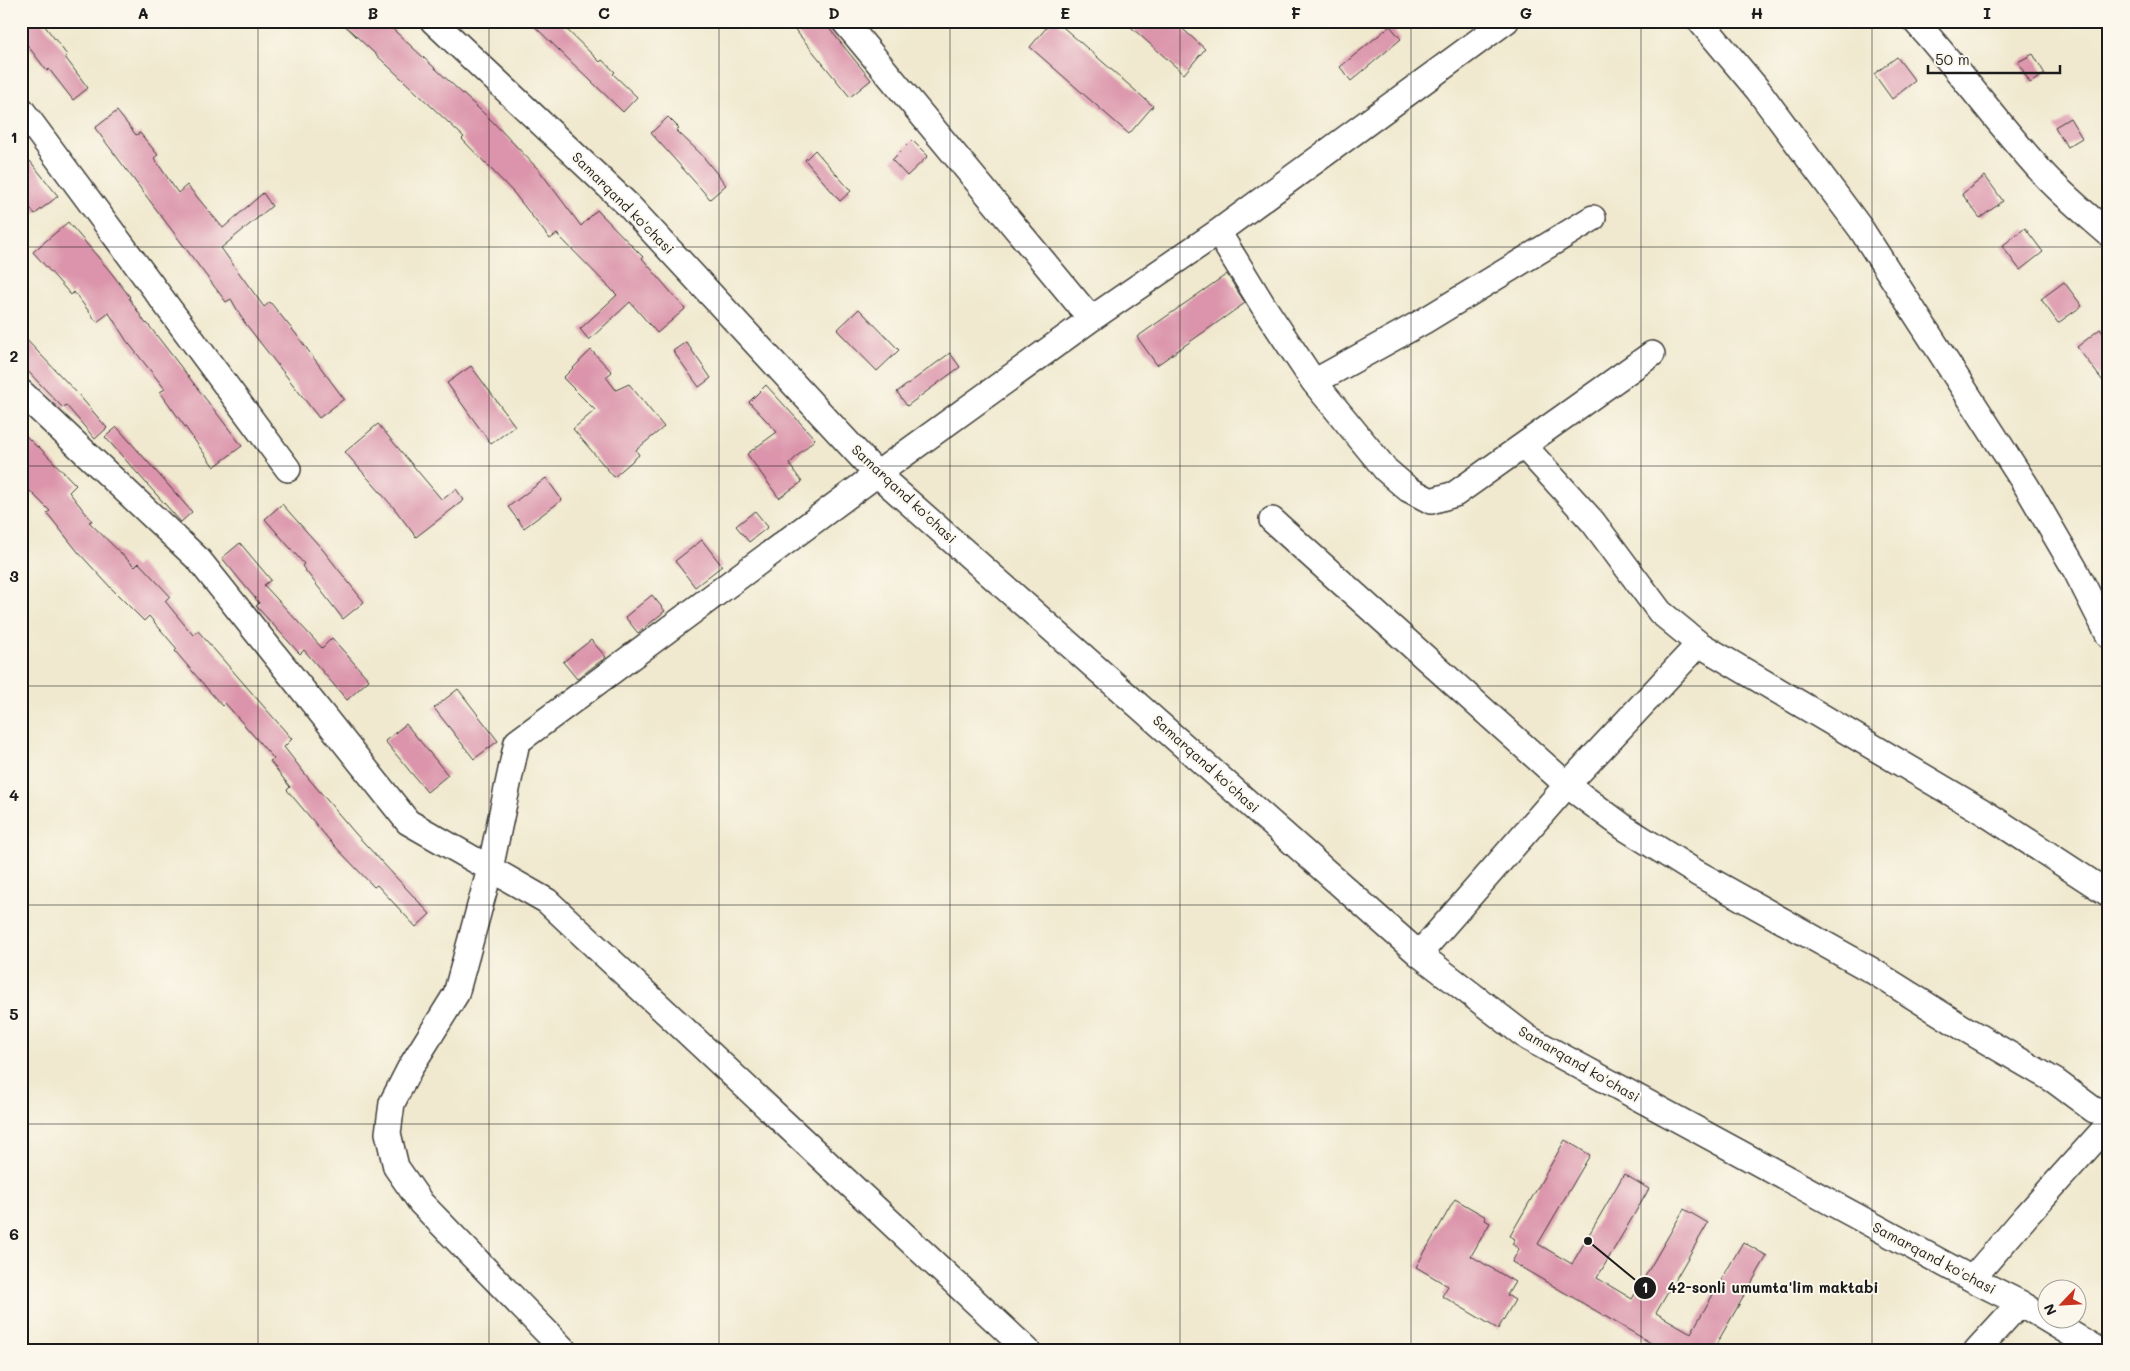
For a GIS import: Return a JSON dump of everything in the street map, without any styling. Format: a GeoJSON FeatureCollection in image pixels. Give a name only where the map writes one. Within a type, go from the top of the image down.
{"type":"FeatureCollection","features":[{"type":"Feature","properties":{"kind":"street","name":"Samarqand ko'chasi"},"geometry":{"type":"LineString","coordinates":[[433,21],[628,205],[877,474],[1420,954],[1528,1038],[1972,1279],[2020,1303],[2098,1350]]}},
{"type":"Feature","properties":{"kind":"street"},"geometry":{"type":"LineString","coordinates":[[844,21],[1091,319]]}},
{"type":"Feature","properties":{"kind":"street"},"geometry":{"type":"LineString","coordinates":[[564,1350],[421,1203],[396,1168],[388,1133],[392,1103],[410,1068],[456,994],[490,869],[517,742],[877,474],[1091,319],[1218,232],[1506,21]]}},
{"type":"Feature","properties":{"kind":"street"},"geometry":{"type":"LineString","coordinates":[[1700,21],[1758,90],[1861,229],[2027,487],[2076,571],[2109,636]]}},
{"type":"Feature","properties":{"kind":"street"},"geometry":{"type":"LineString","coordinates":[[1915,21],[1948,58],[2005,130],[2040,170],[2072,202],[2109,234]]}},
{"type":"Feature","properties":{"kind":"street"},"geometry":{"type":"LineString","coordinates":[[21,109],[288,469]]}},
{"type":"Feature","properties":{"kind":"street"},"geometry":{"type":"LineString","coordinates":[[1314,382],[1424,321],[1593,218]]}},
{"type":"Feature","properties":{"kind":"street"},"geometry":{"type":"LineString","coordinates":[[1218,232],[1264,307],[1314,382],[1386,470],[1408,489],[1430,501],[1455,494],[1652,354]]}},
{"type":"Feature","properties":{"kind":"street"},"geometry":{"type":"LineString","coordinates":[[21,392],[199,560],[408,822],[547,901],[1027,1350]]}},
{"type":"Feature","properties":{"kind":"street"},"geometry":{"type":"LineString","coordinates":[[1524,446],[1593,522],[1660,612],[1699,644],[1985,813],[2109,894]]}},
{"type":"Feature","properties":{"kind":"street"},"geometry":{"type":"LineString","coordinates":[[1272,520],[1568,785],[1625,828],[1697,873],[1871,970],[1962,1027],[2055,1080],[2094,1110],[2109,1113]]}},
{"type":"Feature","properties":{"kind":"street"},"geometry":{"type":"LineString","coordinates":[[1420,954],[1568,785],[1699,644]]}},
{"type":"Feature","properties":{"kind":"street"},"geometry":{"type":"LineString","coordinates":[[1972,1279],[2109,1124]]}},
{"type":"Feature","properties":{"kind":"street"},"geometry":{"type":"LineString","coordinates":[[1977,1350],[2020,1303]]}},
{"type":"Feature","properties":{"kind":"building"},"geometry":{"type":"Polygon","coordinates":[[[21,21],[41,21],[67,55],[65,57],[88,88],[73,100],[49,69],[47,71],[21,37],[21,21]]]}},
{"type":"Feature","properties":{"kind":"building"},"geometry":{"type":"Polygon","coordinates":[[[340,21],[384,21],[490,119],[539,170],[581,226],[597,210],[643,257],[685,309],[657,333],[630,302],[589,340],[580,329],[617,295],[557,234],[550,239],[514,193],[462,139],[464,137],[340,21]]]}},
{"type":"Feature","properties":{"kind":"building"},"geometry":{"type":"Polygon","coordinates":[[[529,21],[558,21],[600,62],[602,60],[615,72],[613,74],[637,97],[623,112],[529,21]]]}},
{"type":"Feature","properties":{"kind":"building"},"geometry":{"type":"Polygon","coordinates":[[[788,21],[823,21],[871,80],[850,97],[788,21]]]}},
{"type":"Feature","properties":{"kind":"building"},"geometry":{"type":"Polygon","coordinates":[[[1052,21],[1056,21],[1153,106],[1129,134],[1030,47],[1052,21]]]}},
{"type":"Feature","properties":{"kind":"building"},"geometry":{"type":"Polygon","coordinates":[[[1124,21],[1174,21],[1205,49],[1184,74],[1124,21]]]}},
{"type":"Feature","properties":{"kind":"building"},"geometry":{"type":"Polygon","coordinates":[[[1390,26],[1401,39],[1351,81],[1340,67],[1390,26]]]}},
{"type":"Feature","properties":{"kind":"building"},"geometry":{"type":"Polygon","coordinates":[[[2033,54],[2045,74],[2030,83],[2018,62],[2033,54]]]}},
{"type":"Feature","properties":{"kind":"building"},"geometry":{"type":"Polygon","coordinates":[[[1897,57],[1915,81],[1892,99],[1874,74],[1897,57]]]}},
{"type":"Feature","properties":{"kind":"building"},"geometry":{"type":"Polygon","coordinates":[[[117,111],[136,135],[140,133],[158,155],[154,158],[178,193],[187,185],[223,228],[263,193],[272,206],[221,248],[264,307],[270,302],[344,399],[319,418],[245,323],[231,299],[226,302],[95,128],[117,111]]]}},
{"type":"Feature","properties":{"kind":"building"},"geometry":{"type":"Polygon","coordinates":[[[668,117],[679,128],[676,130],[701,154],[726,185],[710,199],[651,133],[668,117]]]}},
{"type":"Feature","properties":{"kind":"building"},"geometry":{"type":"Polygon","coordinates":[[[2070,118],[2082,138],[2067,147],[2055,127],[2070,118]]]}},
{"type":"Feature","properties":{"kind":"building"},"geometry":{"type":"Polygon","coordinates":[[[912,140],[928,156],[907,176],[892,160],[912,140]]]}},
{"type":"Feature","properties":{"kind":"building"},"geometry":{"type":"Polygon","coordinates":[[[815,150],[851,191],[840,201],[805,160],[815,150]]]}},
{"type":"Feature","properties":{"kind":"building"},"geometry":{"type":"Polygon","coordinates":[[[30,161],[58,196],[35,214],[21,197],[21,168],[30,161]]]}},
{"type":"Feature","properties":{"kind":"building"},"geometry":{"type":"Polygon","coordinates":[[[1985,176],[2003,201],[1980,218],[1962,194],[1985,176]]]}},
{"type":"Feature","properties":{"kind":"building"},"geometry":{"type":"Polygon","coordinates":[[[68,222],[130,297],[146,324],[242,446],[214,467],[160,392],[165,389],[126,340],[109,313],[97,322],[74,292],[71,295],[33,252],[68,222]]]}},
{"type":"Feature","properties":{"kind":"building"},"geometry":{"type":"Polygon","coordinates":[[[2025,228],[2043,252],[2020,270],[2002,246],[2025,228]]]}},
{"type":"Feature","properties":{"kind":"building"},"geometry":{"type":"Polygon","coordinates":[[[1227,274],[1245,303],[1157,365],[1137,337],[1227,274]]]}},
{"type":"Feature","properties":{"kind":"building"},"geometry":{"type":"Polygon","coordinates":[[[2064,282],[2082,306],[2058,323],[2041,299],[2064,282]]]}},
{"type":"Feature","properties":{"kind":"building"},"geometry":{"type":"Polygon","coordinates":[[[859,309],[899,350],[877,371],[837,330],[859,309]]]}},
{"type":"Feature","properties":{"kind":"building"},"geometry":{"type":"Polygon","coordinates":[[[2100,329],[2109,341],[2109,389],[2077,347],[2100,329]]]}},
{"type":"Feature","properties":{"kind":"building"},"geometry":{"type":"Polygon","coordinates":[[[21,334],[78,394],[107,428],[95,439],[66,405],[63,408],[21,364],[21,334]]]}},
{"type":"Feature","properties":{"kind":"building"},"geometry":{"type":"Polygon","coordinates":[[[686,342],[711,378],[699,387],[673,351],[686,342]]]}},
{"type":"Feature","properties":{"kind":"building"},"geometry":{"type":"Polygon","coordinates":[[[591,350],[612,372],[606,377],[616,390],[629,384],[664,427],[636,450],[639,455],[614,477],[573,429],[595,410],[563,378],[591,350]]]}},
{"type":"Feature","properties":{"kind":"building"},"geometry":{"type":"Polygon","coordinates":[[[950,353],[960,367],[907,406],[897,392],[950,353]]]}},
{"type":"Feature","properties":{"kind":"building"},"geometry":{"type":"Polygon","coordinates":[[[471,366],[515,426],[491,444],[447,383],[471,366]]]}},
{"type":"Feature","properties":{"kind":"building"},"geometry":{"type":"Polygon","coordinates":[[[766,385],[815,439],[789,464],[802,482],[779,498],[747,454],[777,432],[749,402],[766,385]]]}},
{"type":"Feature","properties":{"kind":"building"},"geometry":{"type":"Polygon","coordinates":[[[378,424],[442,500],[456,489],[464,500],[416,537],[394,508],[345,452],[378,424]]]}},
{"type":"Feature","properties":{"kind":"building"},"geometry":{"type":"Polygon","coordinates":[[[117,427],[192,512],[181,522],[105,437],[117,427]]]}},
{"type":"Feature","properties":{"kind":"building"},"geometry":{"type":"Polygon","coordinates":[[[21,431],[76,485],[69,492],[92,521],[89,522],[135,567],[139,563],[170,596],[165,601],[193,635],[198,631],[292,739],[284,747],[309,779],[355,833],[430,914],[416,927],[377,885],[374,887],[331,842],[287,790],[290,787],[270,761],[274,759],[225,703],[222,706],[175,651],[177,649],[149,616],[144,621],[78,552],[47,513],[50,511],[21,482],[21,431]]]}},
{"type":"Feature","properties":{"kind":"building"},"geometry":{"type":"Polygon","coordinates":[[[546,478],[562,500],[524,528],[508,507],[546,478]]]}},
{"type":"Feature","properties":{"kind":"building"},"geometry":{"type":"Polygon","coordinates":[[[282,504],[323,550],[364,602],[343,619],[302,566],[304,564],[265,519],[282,504]]]}},
{"type":"Feature","properties":{"kind":"building"},"geometry":{"type":"Polygon","coordinates":[[[755,511],[768,527],[749,542],[736,526],[755,511]]]}},
{"type":"Feature","properties":{"kind":"building"},"geometry":{"type":"Polygon","coordinates":[[[702,540],[722,566],[695,587],[675,561],[702,540]]]}},
{"type":"Feature","properties":{"kind":"building"},"geometry":{"type":"Polygon","coordinates":[[[240,543],[271,580],[264,585],[322,648],[332,638],[369,680],[347,700],[304,650],[300,654],[256,606],[259,603],[222,558],[240,543]]]}},
{"type":"Feature","properties":{"kind":"building"},"geometry":{"type":"Polygon","coordinates":[[[652,595],[665,611],[638,633],[625,617],[652,595]]]}},
{"type":"Feature","properties":{"kind":"building"},"geometry":{"type":"Polygon","coordinates":[[[591,640],[606,657],[577,679],[563,662],[591,640]]]}},
{"type":"Feature","properties":{"kind":"building"},"geometry":{"type":"Polygon","coordinates":[[[458,689],[498,741],[474,759],[434,708],[458,689]]]}},
{"type":"Feature","properties":{"kind":"building"},"geometry":{"type":"Polygon","coordinates":[[[406,724],[448,775],[427,792],[385,741],[406,724]]]}},
{"type":"Feature","properties":{"kind":"building"},"geometry":{"type":"Polygon","coordinates":[[[1565,1140],[1590,1155],[1538,1244],[1572,1264],[1624,1174],[1649,1189],[1597,1278],[1632,1299],[1684,1209],[1708,1223],[1656,1313],[1691,1333],[1743,1242],[1767,1256],[1713,1350],[1663,1350],[1512,1262],[1519,1249],[1512,1244],[1515,1239],[1510,1236],[1565,1140]]]}},
{"type":"Feature","properties":{"kind":"building"},"geometry":{"type":"Polygon","coordinates":[[[1455,1199],[1486,1217],[1485,1220],[1490,1223],[1471,1256],[1515,1282],[1507,1295],[1515,1300],[1498,1329],[1442,1296],[1448,1286],[1416,1267],[1455,1199]]]}},
{"type":"Feature","properties":{"kind":"place","name":"42-sonli umumta'lim maktabi"},"geometry":{"type":"Point","coordinates":[1588,1241]}}]}
